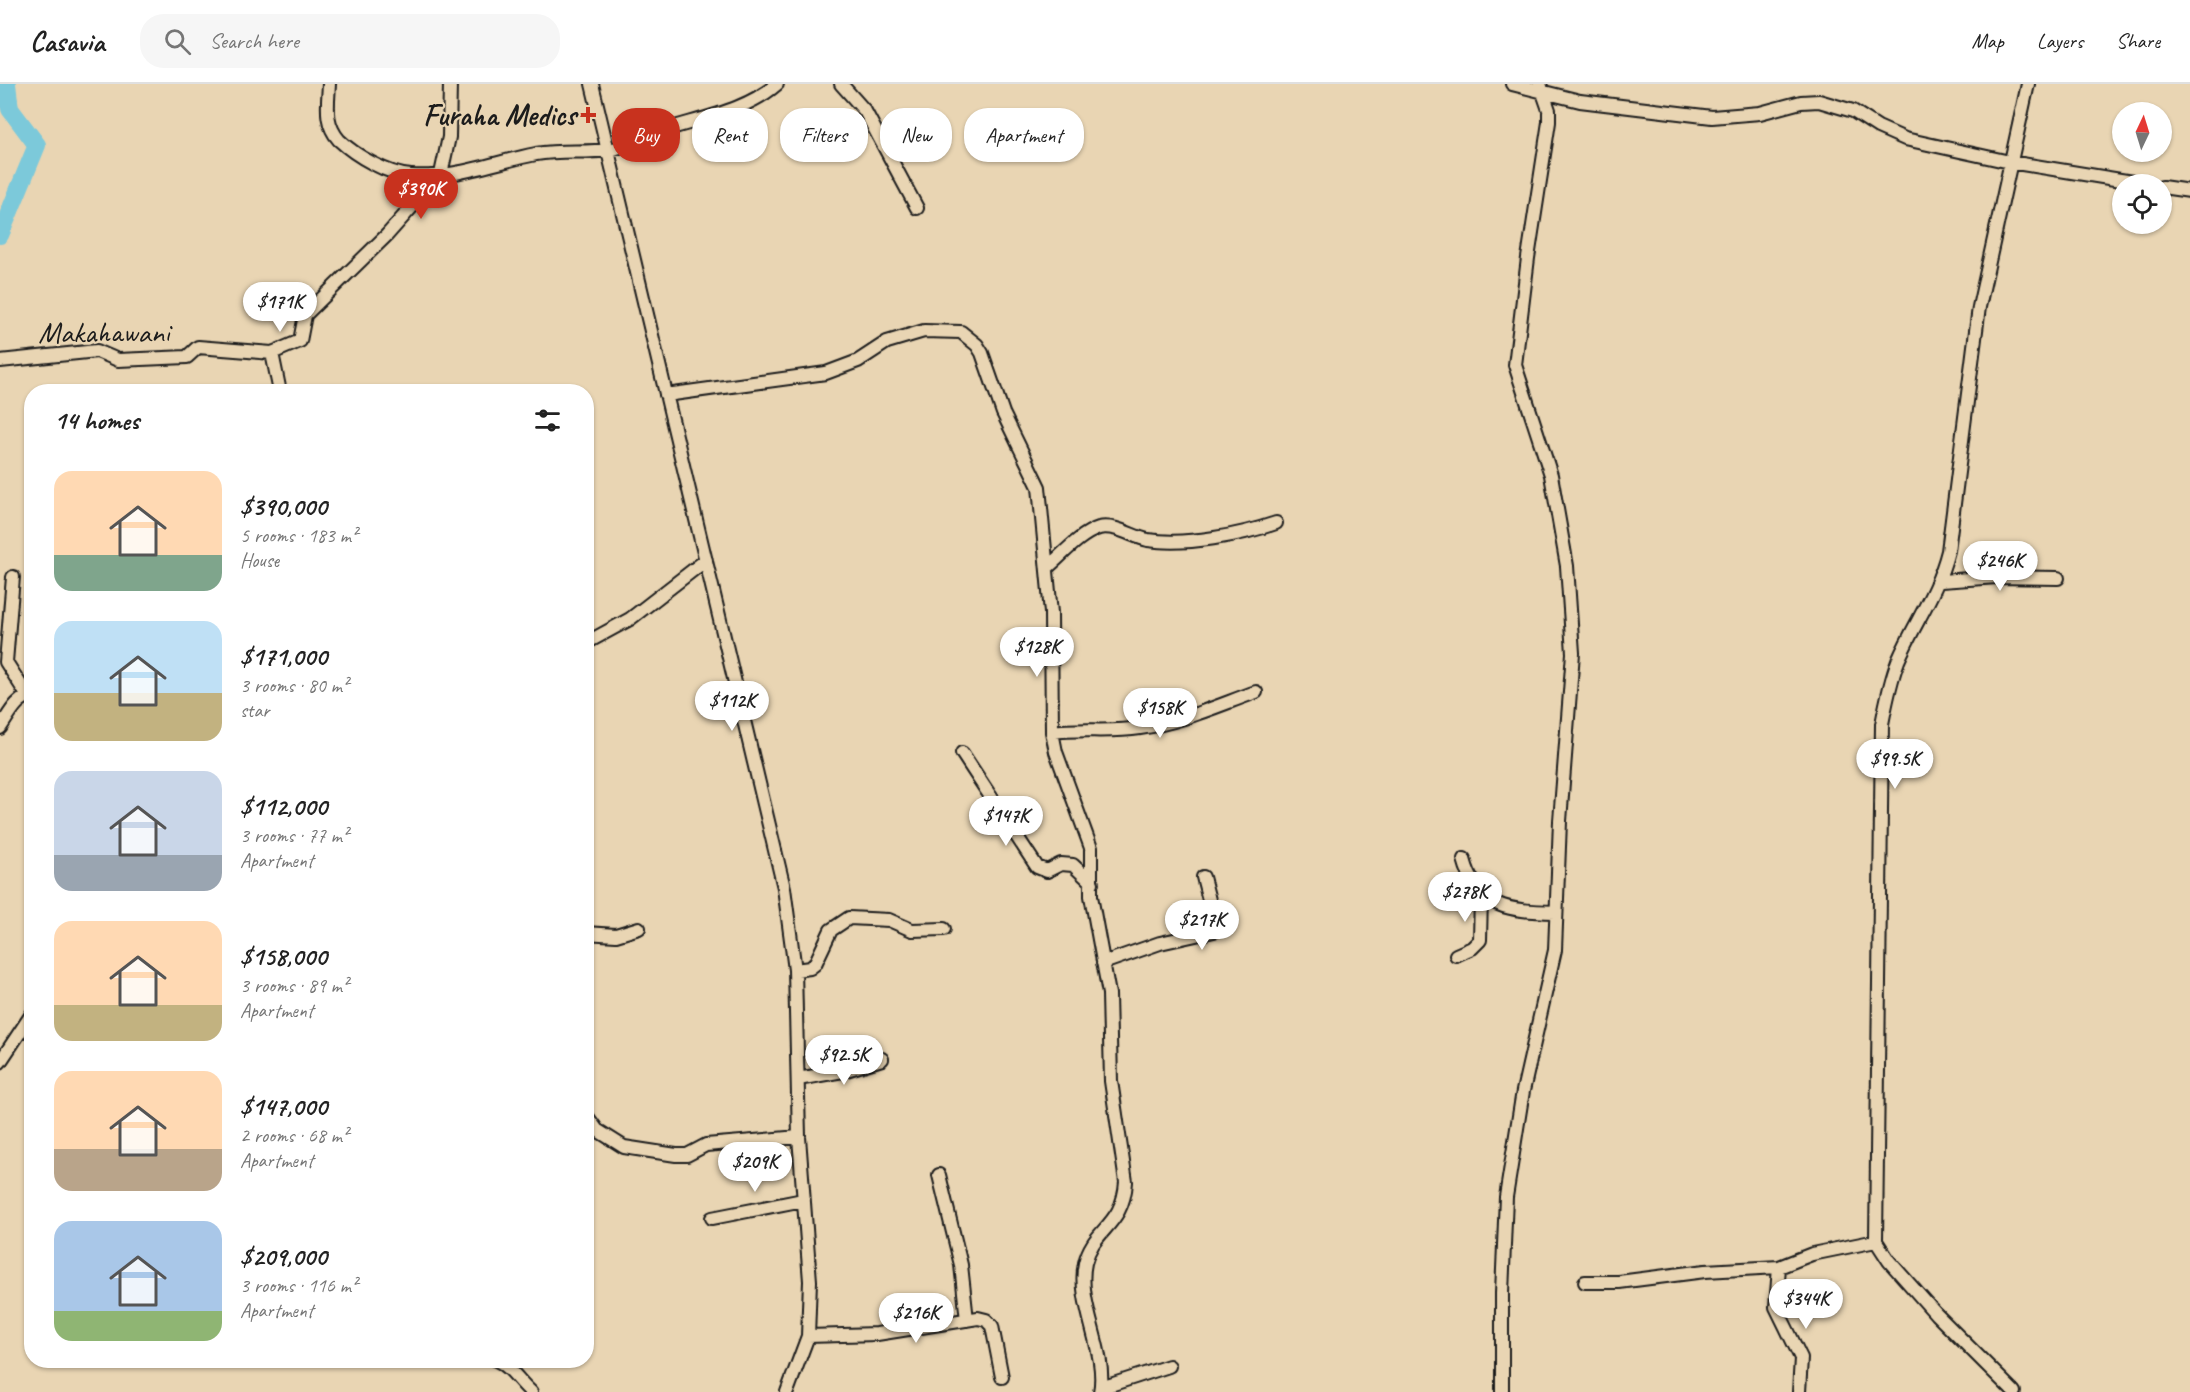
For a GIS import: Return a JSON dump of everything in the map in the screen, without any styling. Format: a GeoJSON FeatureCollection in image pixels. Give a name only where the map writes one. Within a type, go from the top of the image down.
{"type":"FeatureCollection","features":[{"type":"Feature","properties":{"kind":"street"},"geometry":{"type":"LineString","coordinates":[[328,84],[328,118],[333,133],[345,146],[395,173],[412,176],[441,174],[549,152],[606,150],[717,114],[764,94],[777,84]]}},
{"type":"Feature","properties":{"kind":"street"},"geometry":{"type":"LineString","coordinates":[[278,384],[272,353],[300,341],[305,315],[387,235],[441,174],[449,137],[450,84]]}},
{"type":"Feature","properties":{"kind":"street"},"geometry":{"type":"LineString","coordinates":[[592,84],[683,475],[706,560],[784,888],[795,970],[799,1137],[810,1281],[807,1336],[787,1392]]}},
{"type":"Feature","properties":{"kind":"street"},"geometry":{"type":"LineString","coordinates":[[841,84],[865,111],[917,208]]}},
{"type":"Feature","properties":{"kind":"street"},"geometry":{"type":"LineString","coordinates":[[1512,84],[1542,89],[1580,101],[1712,117],[1760,113],[1801,102],[1819,102],[1853,111],[1878,127],[1905,139],[2010,162],[2112,179]]}},
{"type":"Feature","properties":{"kind":"street"},"geometry":{"type":"LineString","coordinates":[[2014,1392],[1936,1314],[1889,1262],[1876,1241],[1882,724],[1887,694],[1898,661],[1941,581],[1955,514],[1979,307],[2028,84]]}},
{"type":"Feature","properties":{"kind":"street"},"geometry":{"type":"LineString","coordinates":[[1502,1392],[1502,1293],[1506,1197],[1525,1080],[1552,970],[1560,821],[1573,653],[1570,592],[1551,475],[1515,365],[1527,258],[1549,122],[1542,89]]}},
{"type":"Feature","properties":{"kind":"street"},"geometry":{"type":"LineString","coordinates":[[2172,188],[2190,191]]}},
{"type":"Feature","properties":{"kind":"street"},"geometry":{"type":"LineString","coordinates":[[666,395],[826,373],[858,361],[887,342],[906,334],[939,330],[961,332],[977,345],[982,353],[1004,413],[1035,475],[1040,496],[1051,613],[1052,732],[1056,752],[1089,836],[1091,896],[1109,1002],[1111,1081],[1126,1182],[1125,1197],[1119,1214],[1093,1244],[1085,1264],[1085,1284],[1101,1390],[1168,1366]]}},
{"type":"Feature","properties":{"kind":"street","name":"Makahawani"},"geometry":{"type":"LineString","coordinates":[[0,361],[97,351],[118,360],[187,357],[198,348],[272,353]]}},
{"type":"Feature","properties":{"kind":"street"},"geometry":{"type":"LineString","coordinates":[[1047,567],[1084,536],[1103,527],[1148,540],[1190,540],[1255,530],[1276,523]]}},
{"type":"Feature","properties":{"kind":"street"},"geometry":{"type":"LineString","coordinates":[[594,640],[630,620],[706,560]]}},
{"type":"Feature","properties":{"kind":"street"},"geometry":{"type":"LineString","coordinates":[[1941,581],[1997,576],[2058,578]]}},
{"type":"Feature","properties":{"kind":"street"},"geometry":{"type":"LineString","coordinates":[[13,577],[3,662],[24,689]]}},
{"type":"Feature","properties":{"kind":"street"},"geometry":{"type":"LineString","coordinates":[[1052,732],[1080,729],[1103,732],[1143,728],[1256,692]]}},
{"type":"Feature","properties":{"kind":"street"},"geometry":{"type":"LineString","coordinates":[[0,728],[18,702],[24,699]]}},
{"type":"Feature","properties":{"kind":"street"},"geometry":{"type":"LineString","coordinates":[[962,753],[1037,867],[1047,871],[1061,864],[1073,865],[1092,883]]}},
{"type":"Feature","properties":{"kind":"street"},"geometry":{"type":"LineString","coordinates":[[1464,859],[1468,874],[1481,895],[1495,904],[1556,912]]}},
{"type":"Feature","properties":{"kind":"street"},"geometry":{"type":"LineString","coordinates":[[1103,963],[1160,943],[1214,931],[1215,923],[1203,877]]}},
{"type":"Feature","properties":{"kind":"street"},"geometry":{"type":"LineString","coordinates":[[1456,955],[1472,948],[1480,940],[1481,895]]}},
{"type":"Feature","properties":{"kind":"street"},"geometry":{"type":"LineString","coordinates":[[795,970],[810,968],[815,964],[831,930],[849,918],[889,920],[912,930],[944,929]]}},
{"type":"Feature","properties":{"kind":"street"},"geometry":{"type":"LineString","coordinates":[[594,934],[616,935],[639,928]]}},
{"type":"Feature","properties":{"kind":"street"},"geometry":{"type":"LineString","coordinates":[[0,1062],[24,1026]]}},
{"type":"Feature","properties":{"kind":"street"},"geometry":{"type":"LineString","coordinates":[[798,1079],[843,1071],[882,1059]]}},
{"type":"Feature","properties":{"kind":"street"},"geometry":{"type":"LineString","coordinates":[[594,1126],[624,1147],[665,1154],[684,1155],[706,1145],[799,1137]]}},
{"type":"Feature","properties":{"kind":"street"},"geometry":{"type":"LineString","coordinates":[[939,1175],[961,1265],[968,1320]]}},
{"type":"Feature","properties":{"kind":"street"},"geometry":{"type":"LineString","coordinates":[[712,1218],[803,1200]]}},
{"type":"Feature","properties":{"kind":"street"},"geometry":{"type":"LineString","coordinates":[[1585,1282],[1619,1282],[1705,1271],[1779,1267],[1812,1254],[1876,1241]]}},
{"type":"Feature","properties":{"kind":"street"},"geometry":{"type":"LineString","coordinates":[[1779,1267],[1776,1308],[1801,1358],[1799,1392]]}},
{"type":"Feature","properties":{"kind":"street"},"geometry":{"type":"LineString","coordinates":[[807,1336],[877,1334],[968,1320],[986,1320],[992,1326],[1002,1377]]}},
{"type":"Feature","properties":{"kind":"street"},"geometry":{"type":"LineString","coordinates":[[509,1368],[519,1382],[531,1392]]}},
{"type":"Feature","properties":{"kind":"waterway"},"geometry":{"type":"LineString","coordinates":[[0,235],[37,145],[10,109],[7,84]]}},
{"type":"Feature","properties":{"kind":"place","name":"Furaha Medics"},"geometry":{"type":"Point","coordinates":[588,115]}}]}
